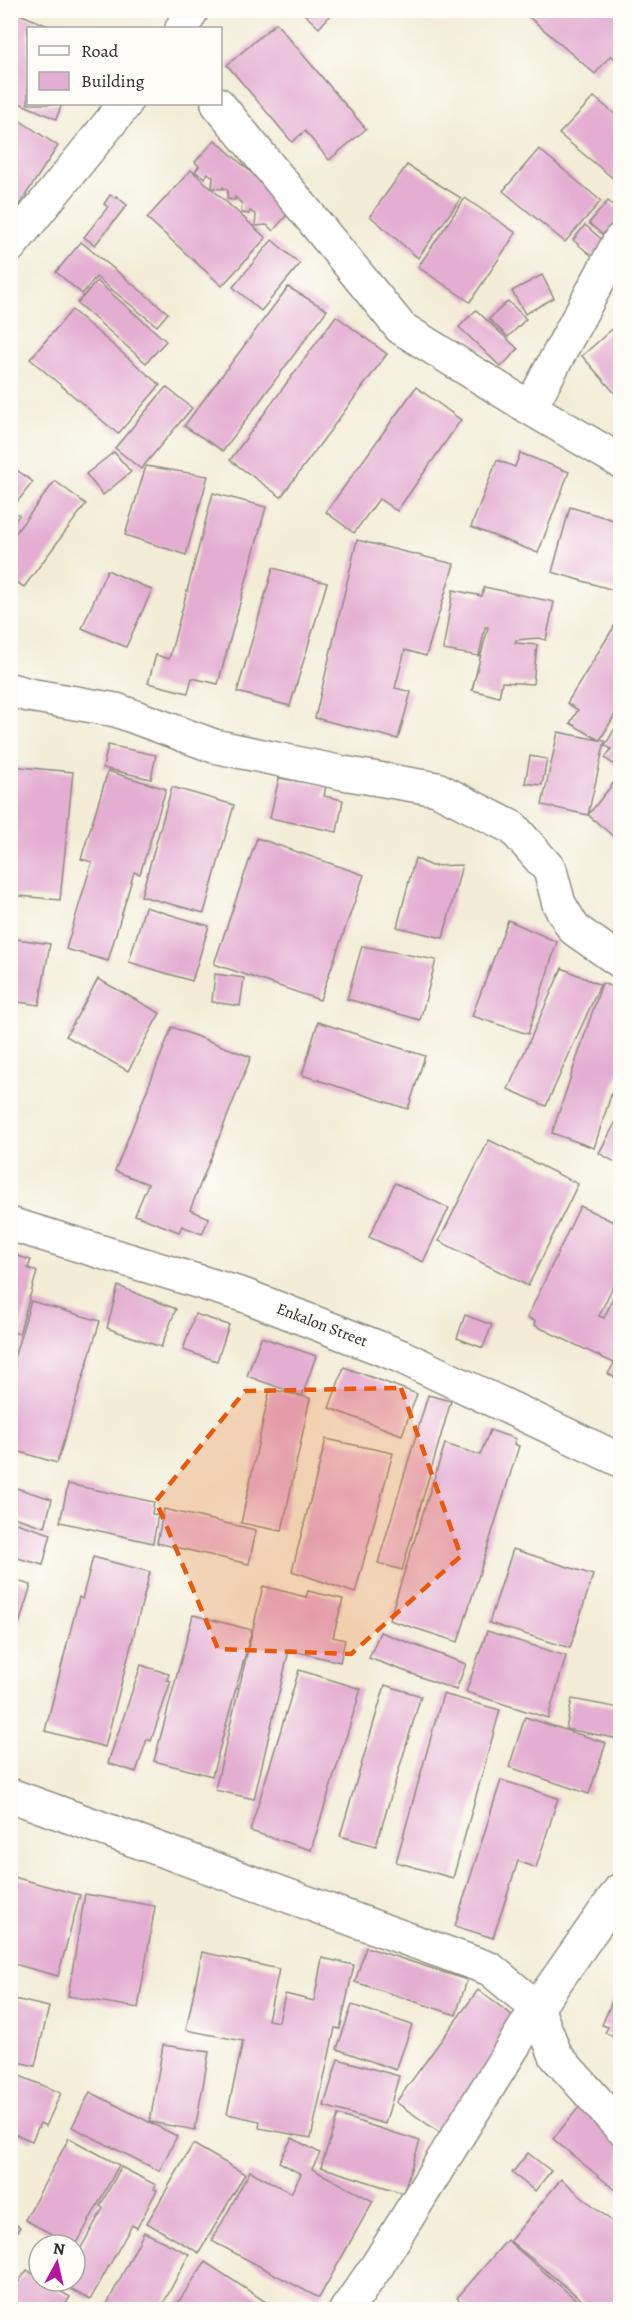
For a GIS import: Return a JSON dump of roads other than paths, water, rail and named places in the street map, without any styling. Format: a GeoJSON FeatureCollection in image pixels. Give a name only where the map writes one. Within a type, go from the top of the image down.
{"type":"FeatureCollection","features":[{"type":"Feature","properties":{"kind":"street"},"geometry":{"type":"LineString","coordinates":[[183,27],[192,10]]}},
{"type":"Feature","properties":{"kind":"street"},"geometry":{"type":"LineString","coordinates":[[10,246],[124,105]]}},
{"type":"Feature","properties":{"kind":"street"},"geometry":{"type":"LineString","coordinates":[[219,105],[401,328],[621,461]]}},
{"type":"Feature","properties":{"kind":"street"},"geometry":{"type":"LineString","coordinates":[[530,408],[621,240]]}},
{"type":"Feature","properties":{"kind":"street"},"geometry":{"type":"LineString","coordinates":[[10,690],[116,710],[214,746],[343,773],[437,789],[513,828],[550,870],[559,904],[574,929],[621,961]]}},
{"type":"Feature","properties":{"kind":"street","name":"Enkalon Street"},"geometry":{"type":"LineString","coordinates":[[10,1224],[258,1300],[400,1356],[621,1460]]}},
{"type":"Feature","properties":{"kind":"street"},"geometry":{"type":"LineString","coordinates":[[10,1795],[490,1969],[537,2008],[556,2056],[621,2127]]}},
{"type":"Feature","properties":{"kind":"street"},"geometry":{"type":"LineString","coordinates":[[346,2310],[377,2266],[537,2008],[621,1890]]}}]}
